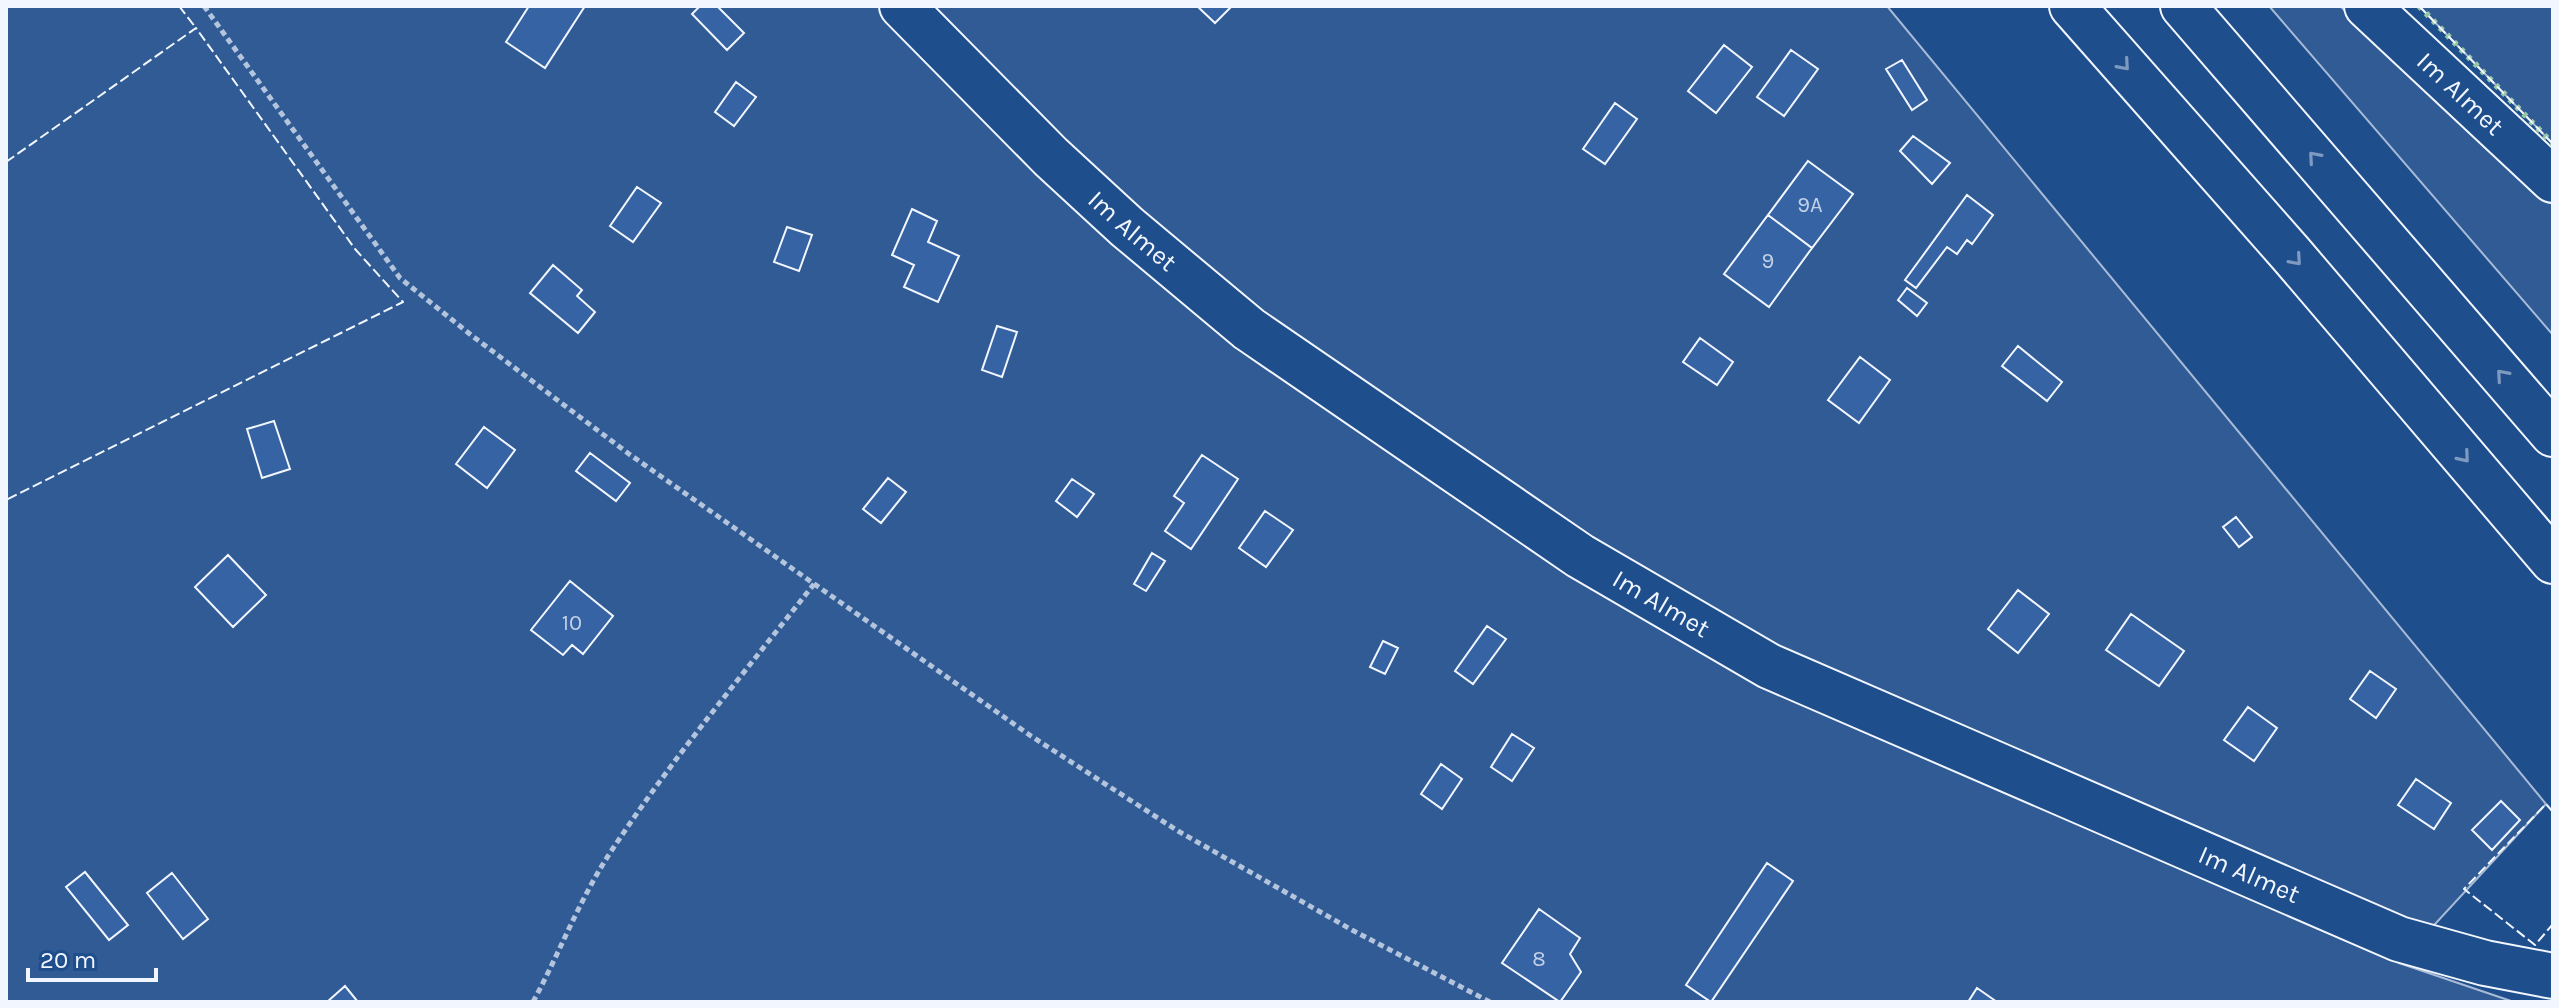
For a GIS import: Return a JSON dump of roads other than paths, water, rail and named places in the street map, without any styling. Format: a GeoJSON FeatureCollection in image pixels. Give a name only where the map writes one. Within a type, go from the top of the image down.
{"type":"FeatureCollection","features":[{"type":"Feature","properties":{"kind":"main road","name":"Im Almet"},"geometry":{"type":"LineString","coordinates":[[902,6],[1051,157],[1127,227],[1249,329],[1514,512],[1630,587],[1769,666],[2399,939],[2485,963],[2553,976]]}},
{"type":"Feature","properties":{"kind":"main road"},"geometry":{"type":"LineString","coordinates":[[2072,6],[2291,254],[2553,561]]}},
{"type":"Feature","properties":{"kind":"main road"},"geometry":{"type":"LineString","coordinates":[[2183,6],[2553,434]]}},
{"type":"Feature","properties":{"kind":"main road","name":"Im Almet"},"geometry":{"type":"LineString","coordinates":[[2367,6],[2553,180]]}}]}
